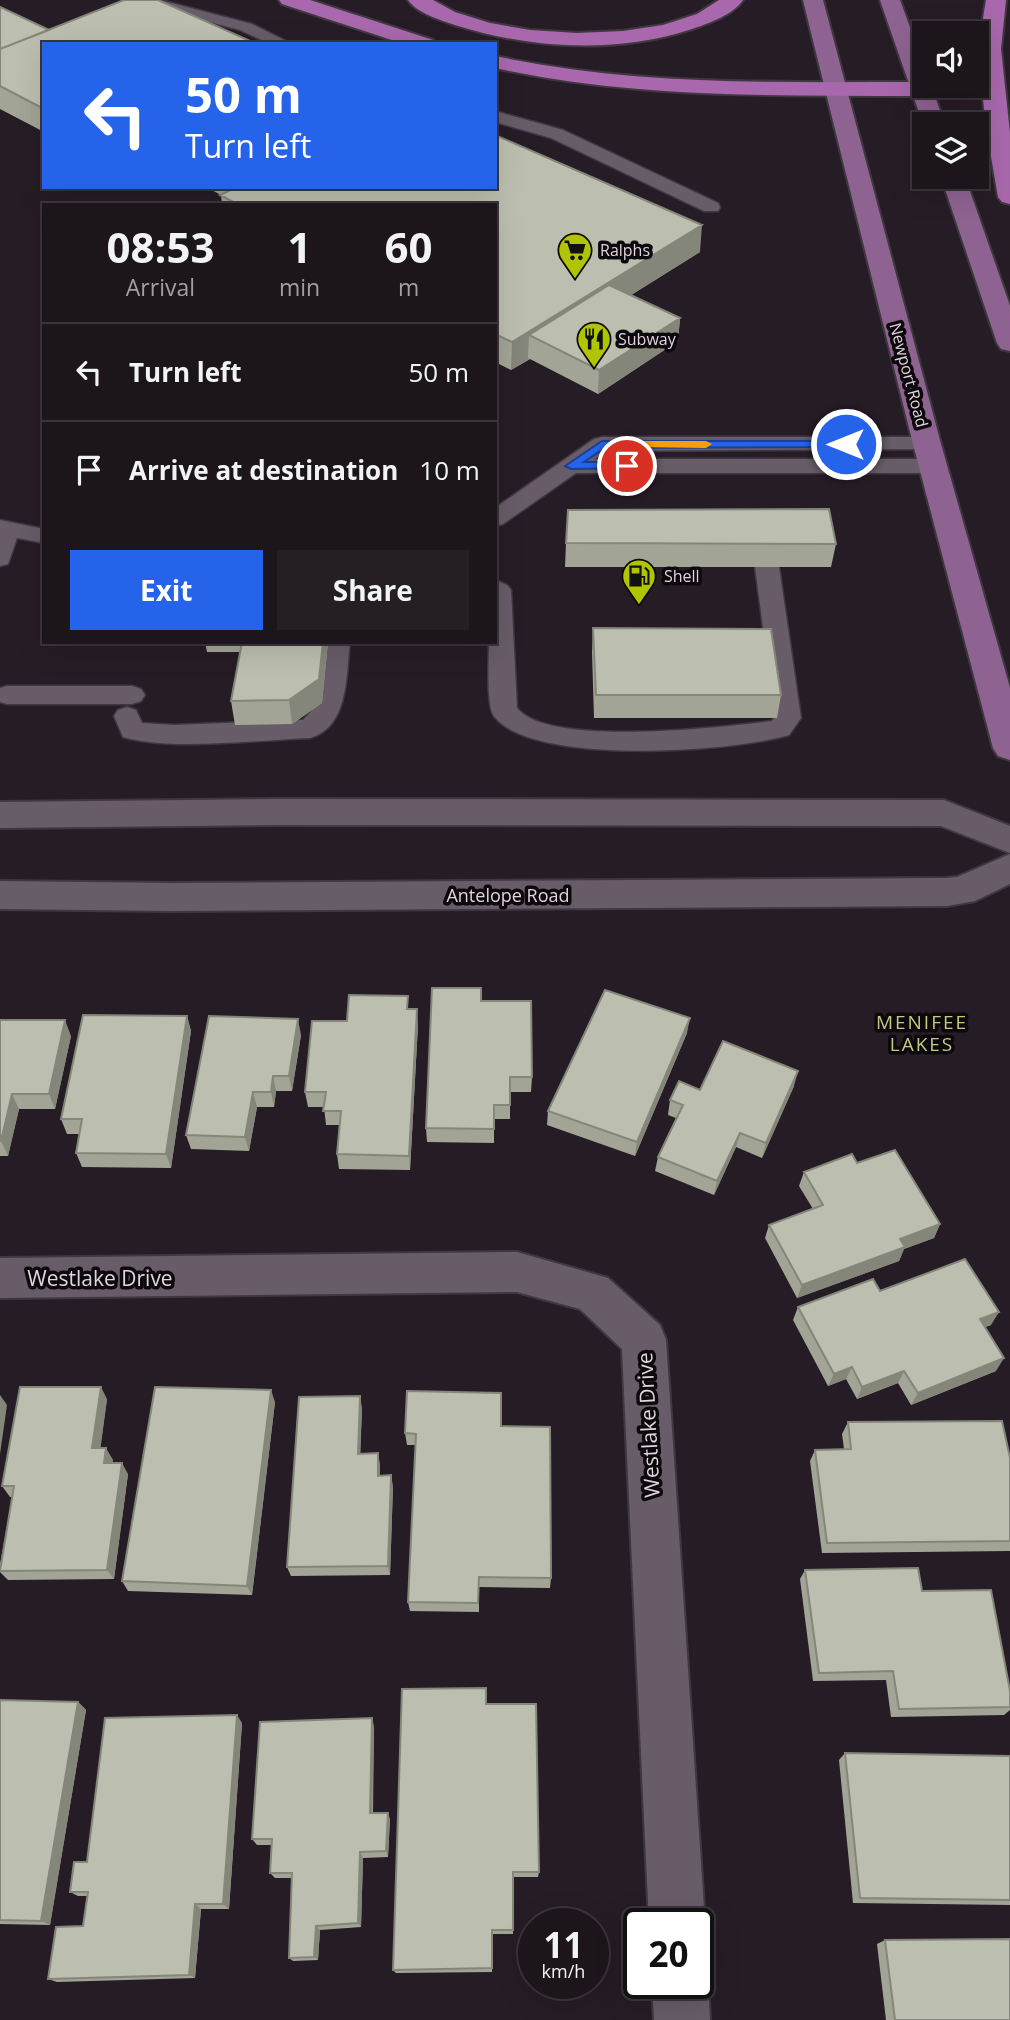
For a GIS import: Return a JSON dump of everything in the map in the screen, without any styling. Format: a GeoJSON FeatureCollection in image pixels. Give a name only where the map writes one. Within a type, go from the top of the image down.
{"type":"FeatureCollection","features":[{"type":"Feature","properties":{"kind":"highway"},"geometry":{"type":"LineString","coordinates":[[289,0],[420,42]]}},
{"type":"Feature","properties":{"kind":"highway"},"geometry":{"type":"LineString","coordinates":[[418,0],[452,19],[483,28],[534,37],[579,39],[629,36],[676,27],[705,17],[733,0]]}},
{"type":"Feature","properties":{"kind":"highway"},"geometry":{"type":"LineString","coordinates":[[996,0],[989,39],[991,71],[1010,197]]}},
{"type":"Feature","properties":{"kind":"highway"},"geometry":{"type":"LineString","coordinates":[[497,62],[582,79],[634,84],[912,89]]}},
{"type":"Feature","properties":{"kind":"main road","name":"Newport Road"},"geometry":{"type":"LineString","coordinates":[[813,0],[930,455],[1010,748]]}},
{"type":"Feature","properties":{"kind":"main road"},"geometry":{"type":"LineString","coordinates":[[890,0],[912,65]]}},
{"type":"Feature","properties":{"kind":"main road"},"geometry":{"type":"LineString","coordinates":[[957,189],[1010,343]]}},
{"type":"Feature","properties":{"kind":"main road"},"geometry":{"type":"LineString","coordinates":[[8,818],[274,812],[944,813],[1010,840]]}},
{"type":"Feature","properties":{"kind":"main road","name":"Antelope Road"},"geometry":{"type":"LineString","coordinates":[[0,895],[185,897],[947,892],[962,891],[1010,868]]}},
{"type":"Feature","properties":{"kind":"main road","name":"Westlake Drive"},"geometry":{"type":"LineString","coordinates":[[0,1278],[517,1272],[593,1292],[634,1330],[643,1340],[676,1908]]}},
{"type":"Feature","properties":{"kind":"main road"},"geometry":{"type":"LineString","coordinates":[[681,1999],[682,2020]]}},
{"type":"Feature","properties":{"kind":"lane"},"geometry":{"type":"LineString","coordinates":[[142,0],[246,27],[280,42]]}},
{"type":"Feature","properties":{"kind":"lane"},"geometry":{"type":"LineString","coordinates":[[497,117],[557,134],[711,207]]}},
{"type":"Feature","properties":{"kind":"lane"},"geometry":{"type":"LineString","coordinates":[[497,518],[602,444],[930,455]]}},
{"type":"Feature","properties":{"kind":"lane"},"geometry":{"type":"LineString","coordinates":[[571,466],[930,455]]}},
{"type":"Feature","properties":{"kind":"lane"},"geometry":{"type":"LineString","coordinates":[[0,559],[4,529],[42,536]]}},
{"type":"Feature","properties":{"kind":"lane"},"geometry":{"type":"LineString","coordinates":[[497,589],[505,710],[515,723],[544,733],[585,738],[661,740],[729,737],[780,729],[788,718],[766,567]]}},
{"type":"Feature","properties":{"kind":"lane"},"geometry":{"type":"LineString","coordinates":[[7,695],[129,705],[132,731],[164,733],[310,729],[329,708],[338,644]]}},
{"type":"Feature","properties":{"kind":"building"},"geometry":{"type":"Polygon","coordinates":[[[124,0],[158,0],[252,42],[42,42],[42,108],[0,86],[0,49],[124,0]]]}},
{"type":"Feature","properties":{"kind":"building"},"geometry":{"type":"Polygon","coordinates":[[[0,7],[49,30],[0,49],[0,7]]]}},
{"type":"Feature","properties":{"kind":"building","name":"Ralphs"},"geometry":{"type":"Polygon","coordinates":[[[497,136],[702,225],[512,342],[497,335],[497,203],[235,203],[220,195],[233,189],[497,189],[497,136]]]}},
{"type":"Feature","properties":{"kind":"building"},"geometry":{"type":"Polygon","coordinates":[[[609,285],[680,318],[599,370],[529,335],[609,285]]]}},
{"type":"Feature","properties":{"kind":"building"},"geometry":{"type":"Polygon","coordinates":[[[829,509],[836,544],[566,543],[568,510],[829,509]]]}},
{"type":"Feature","properties":{"kind":"building"},"geometry":{"type":"Polygon","coordinates":[[[593,628],[771,629],[781,695],[596,695],[593,628]]]}},
{"type":"Feature","properties":{"kind":"building"},"geometry":{"type":"Polygon","coordinates":[[[242,644],[323,644],[319,679],[289,700],[231,701],[242,644]]]}},
{"type":"Feature","properties":{"kind":"building"},"geometry":{"type":"Polygon","coordinates":[[[432,988],[481,988],[481,1001],[531,1001],[532,1077],[510,1077],[510,1105],[494,1105],[494,1129],[426,1128],[432,988]]]}},
{"type":"Feature","properties":{"kind":"building"},"geometry":{"type":"Polygon","coordinates":[[[605,990],[690,1018],[637,1142],[548,1111],[605,990]]]}},
{"type":"Feature","properties":{"kind":"building"},"geometry":{"type":"Polygon","coordinates":[[[349,995],[408,996],[407,1009],[417,1009],[409,1156],[337,1154],[341,1111],[323,1111],[326,1092],[305,1092],[312,1021],[347,1021],[349,995]]]}},
{"type":"Feature","properties":{"kind":"building"},"geometry":{"type":"Polygon","coordinates":[[[83,1015],[187,1016],[166,1154],[76,1153],[82,1119],[61,1119],[83,1015]]]}},
{"type":"Feature","properties":{"kind":"building"},"geometry":{"type":"Polygon","coordinates":[[[209,1016],[298,1019],[289,1076],[273,1076],[271,1092],[253,1092],[245,1137],[186,1135],[209,1016]]]}},
{"type":"Feature","properties":{"kind":"building"},"geometry":{"type":"Polygon","coordinates":[[[0,1020],[65,1020],[49,1094],[12,1094],[1,1141],[0,1141],[0,1020]]]}},
{"type":"Feature","properties":{"kind":"building"},"geometry":{"type":"Polygon","coordinates":[[[723,1041],[798,1071],[766,1143],[740,1133],[717,1181],[658,1157],[683,1105],[670,1100],[679,1081],[700,1090],[723,1041]]]}},
{"type":"Feature","properties":{"kind":"building"},"geometry":{"type":"Polygon","coordinates":[[[895,1150],[940,1224],[900,1239],[905,1247],[802,1285],[769,1225],[823,1205],[804,1172],[852,1154],[857,1163],[895,1150]]]}},
{"type":"Feature","properties":{"kind":"building"},"geometry":{"type":"Polygon","coordinates":[[[965,1259],[999,1312],[980,1319],[1004,1358],[918,1393],[904,1371],[862,1387],[852,1367],[834,1374],[798,1307],[873,1279],[880,1291],[965,1259]]]}},
{"type":"Feature","properties":{"kind":"building"},"geometry":{"type":"Polygon","coordinates":[[[20,1387],[101,1387],[92,1448],[106,1448],[104,1463],[122,1463],[107,1570],[0,1571],[14,1486],[2,1486],[20,1387]]]}},
{"type":"Feature","properties":{"kind":"building"},"geometry":{"type":"Polygon","coordinates":[[[155,1387],[271,1390],[247,1586],[122,1581],[155,1387]]]}},
{"type":"Feature","properties":{"kind":"building"},"geometry":{"type":"Polygon","coordinates":[[[407,1391],[501,1393],[501,1426],[550,1427],[551,1578],[479,1577],[478,1603],[408,1602],[416,1434],[405,1433],[407,1391]]]}},
{"type":"Feature","properties":{"kind":"building"},"geometry":{"type":"Polygon","coordinates":[[[360,1396],[358,1454],[378,1453],[378,1476],[391,1475],[388,1566],[287,1567],[299,1397],[360,1396]]]}},
{"type":"Feature","properties":{"kind":"building"},"geometry":{"type":"Polygon","coordinates":[[[1002,1421],[1010,1458],[1010,1541],[827,1543],[815,1450],[851,1449],[848,1422],[1002,1421]]]}},
{"type":"Feature","properties":{"kind":"building"},"geometry":{"type":"Polygon","coordinates":[[[918,1568],[922,1591],[991,1590],[1010,1691],[1010,1707],[899,1709],[893,1671],[819,1673],[805,1570],[918,1568]]]}},
{"type":"Feature","properties":{"kind":"building"},"geometry":{"type":"Polygon","coordinates":[[[486,1688],[486,1704],[536,1704],[539,1872],[513,1872],[513,1930],[492,1930],[492,1968],[393,1970],[402,1689],[486,1688]]]}},
{"type":"Feature","properties":{"kind":"building"},"geometry":{"type":"Polygon","coordinates":[[[0,1700],[78,1702],[41,1921],[0,1920],[0,1700]]]}},
{"type":"Feature","properties":{"kind":"building"},"geometry":{"type":"Polygon","coordinates":[[[237,1715],[223,1904],[195,1904],[189,1975],[48,1979],[56,1927],[83,1926],[88,1892],[70,1892],[74,1862],[87,1862],[105,1718],[237,1715]]]}},
{"type":"Feature","properties":{"kind":"building"},"geometry":{"type":"Polygon","coordinates":[[[372,1718],[370,1813],[388,1813],[386,1851],[360,1852],[358,1923],[316,1926],[314,1957],[289,1958],[292,1873],[270,1873],[272,1839],[252,1839],[260,1722],[372,1718]]]}},
{"type":"Feature","properties":{"kind":"building"},"geometry":{"type":"Polygon","coordinates":[[[845,1753],[1010,1756],[1010,1900],[860,1898],[845,1753]]]}},
{"type":"Feature","properties":{"kind":"building"},"geometry":{"type":"Polygon","coordinates":[[[1010,1939],[1010,2020],[895,2020],[885,1940],[1010,1939]]]}},
{"type":"Feature","properties":{"kind":"slow traffic"},"geometry":{"type":"LineString","coordinates":[[638,444],[706,444]]}},
{"type":"Feature","properties":{"kind":"place","name":"Ralphs"},"geometry":{"type":"Point","coordinates":[575,280]}},
{"type":"Feature","properties":{"kind":"place","name":"Subway"},"geometry":{"type":"Point","coordinates":[594,369]}},
{"type":"Feature","properties":{"kind":"place","name":"Shell"},"geometry":{"type":"Point","coordinates":[639,606]}},
{"type":"Feature","properties":{"kind":"district","name":"MENIFEE LAKES"},"geometry":{"type":"Point","coordinates":[922,1033]}},
{"type":"Feature","properties":{"kind":"route"},"geometry":{"type":"LineString","coordinates":[[627,466],[571,466],[602,444],[846,444]]}}]}
